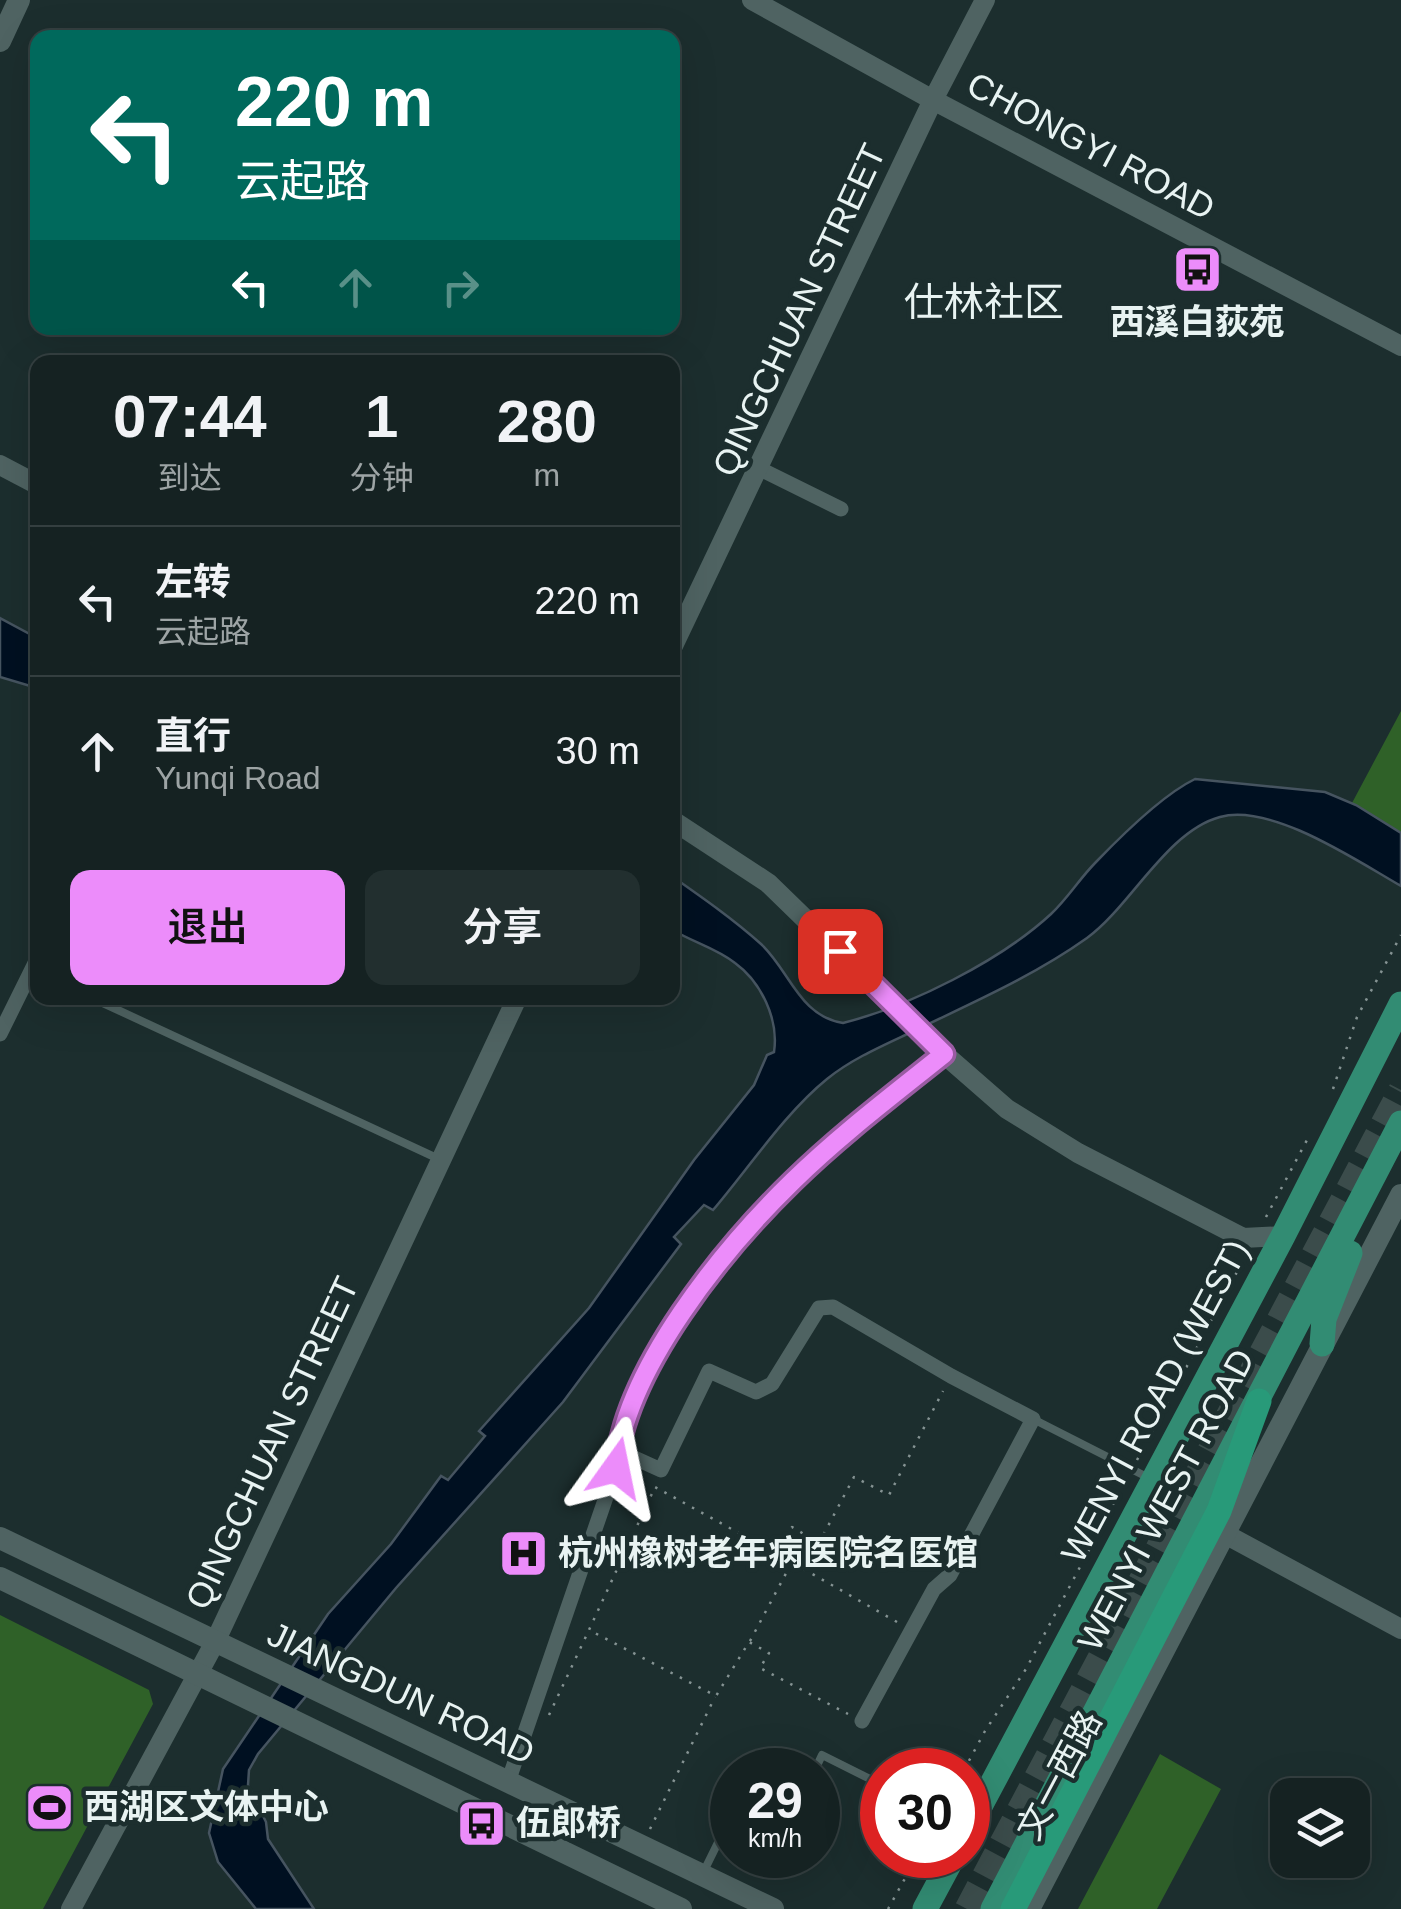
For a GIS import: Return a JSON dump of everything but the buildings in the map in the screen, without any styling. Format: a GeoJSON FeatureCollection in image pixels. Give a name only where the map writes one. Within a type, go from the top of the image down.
{"type":"FeatureCollection","features":[{"type":"Feature","properties":{"kind":"highway"},"geometry":{"type":"LineString","coordinates":[[1013,1909],[1211,1527],[1259,1401]]}},
{"type":"Feature","properties":{"kind":"main road"},"geometry":{"type":"LineString","coordinates":[[0,41],[19,0]]}},
{"type":"Feature","properties":{"kind":"main road","name":"WENYI ROAD (WEST)"},"geometry":{"type":"LineString","coordinates":[[990,1773],[1142,1475],[1283,1236],[1401,1004]]}},
{"type":"Feature","properties":{"kind":"main road","name":"WENYI WEST ROAD"},"geometry":{"type":"LineString","coordinates":[[993,1909],[1401,1123]]}},
{"type":"Feature","properties":{"kind":"main road","name":"文一西路"},"geometry":{"type":"LineString","coordinates":[[1029,1909],[1401,1195]]}},
{"type":"Feature","properties":{"kind":"main road"},"geometry":{"type":"LineString","coordinates":[[1322,1344],[1324,1319],[1354,1244],[1359,1204]]}},
{"type":"Feature","properties":{"kind":"main road","name":"JIANGDUN ROAD"},"geometry":{"type":"LineString","coordinates":[[0,1538],[773,1909]]}},
{"type":"Feature","properties":{"kind":"main road","name":"JIANGDUN ROAD"},"geometry":{"type":"LineString","coordinates":[[0,1578],[681,1909]]}},
{"type":"Feature","properties":{"kind":"main road"},"geometry":{"type":"LineString","coordinates":[[925,1909],[942,1878]]}},
{"type":"Feature","properties":{"kind":"street","name":"CHONGYI ROAD"},"geometry":{"type":"LineString","coordinates":[[752,0],[933,100],[1401,346]]}},
{"type":"Feature","properties":{"kind":"street","name":"QINGCHUAN STREET"},"geometry":{"type":"LineString","coordinates":[[680,632],[933,100],[985,0]]}},
{"type":"Feature","properties":{"kind":"street"},"geometry":{"type":"LineString","coordinates":[[0,465],[30,481]]}},
{"type":"Feature","properties":{"kind":"street"},"geometry":{"type":"LineString","coordinates":[[760,469],[841,510]]}},
{"type":"Feature","properties":{"kind":"street"},"geometry":{"type":"LineString","coordinates":[[680,825],[768,883],[944,1054],[1007,1109],[1078,1153],[1249,1242],[1283,1236]]}},
{"type":"Feature","properties":{"kind":"street"},"geometry":{"type":"LineString","coordinates":[[0,1034],[30,977]]}},
{"type":"Feature","properties":{"kind":"street","name":"QINGCHUAN STREET"},"geometry":{"type":"LineString","coordinates":[[70,1909],[215,1642],[513,1005]]}},
{"type":"Feature","properties":{"kind":"street"},"geometry":{"type":"LineString","coordinates":[[508,1782],[616,1468],[628,1412],[662,1344],[708,1278],[792,1182],[944,1054]]}},
{"type":"Feature","properties":{"kind":"street"},"geometry":{"type":"LineString","coordinates":[[1249,1242],[1262,1274]]}},
{"type":"Feature","properties":{"kind":"street"},"geometry":{"type":"LineString","coordinates":[[618,1450],[661,1470],[709,1371],[756,1392],[772,1384],[820,1308],[833,1307],[1033,1419],[950,1576],[934,1589],[862,1721]]}},
{"type":"Feature","properties":{"kind":"street"},"geometry":{"type":"LineString","coordinates":[[1225,1534],[1401,1629]]}},
{"type":"Feature","properties":{"kind":"lane"},"geometry":{"type":"LineString","coordinates":[[107,1005],[440,1160]]}},
{"type":"Feature","properties":{"kind":"lane"},"geometry":{"type":"LineString","coordinates":[[1033,1419],[1142,1475]]}},
{"type":"Feature","properties":{"kind":"lane"},"geometry":{"type":"LineString","coordinates":[[702,1875],[710,1859]]}},
{"type":"Feature","properties":{"kind":"path"},"geometry":{"type":"LineString","coordinates":[[1331,1094],[1357,1016],[1401,935]]}},
{"type":"Feature","properties":{"kind":"path"},"geometry":{"type":"LineString","coordinates":[[978,1748],[1142,1475],[1249,1242],[1314,1126]]}},
{"type":"Feature","properties":{"kind":"path"},"geometry":{"type":"LineString","coordinates":[[777,1554],[792,1527],[820,1543],[854,1477],[890,1495],[951,1376]]}},
{"type":"Feature","properties":{"kind":"path"},"geometry":{"type":"LineString","coordinates":[[550,1714],[656,1486],[911,1630]]}},
{"type":"Feature","properties":{"kind":"path"},"geometry":{"type":"LineString","coordinates":[[641,1846],[716,1696],[792,1562]]}},
{"type":"Feature","properties":{"kind":"path"},"geometry":{"type":"LineString","coordinates":[[589,1630],[716,1696]]}},
{"type":"Feature","properties":{"kind":"path"},"geometry":{"type":"LineString","coordinates":[[749,1642],[770,1653],[760,1668],[862,1721]]}},
{"type":"Feature","properties":{"kind":"path"},"geometry":{"type":"LineString","coordinates":[[888,1909],[905,1878]]}},
{"type":"Feature","properties":{"kind":"green space"},"geometry":{"type":"Polygon","coordinates":[[[1401,711],[1401,833],[1352,803],[1401,711]]]}},
{"type":"Feature","properties":{"kind":"green space","name":"西湖区文体中心"},"geometry":{"type":"Polygon","coordinates":[[[0,1615],[149,1690],[153,1704],[43,1909],[0,1909],[0,1615]]]}},
{"type":"Feature","properties":{"kind":"green space"},"geometry":{"type":"Polygon","coordinates":[[[1160,1754],[1221,1789],[1157,1909],[1078,1909],[1160,1754]]]}},
{"type":"Feature","properties":{"kind":"water"},"geometry":{"type":"Polygon","coordinates":[[[0,618],[30,634],[30,686],[0,677],[0,618]]]}},
{"type":"Feature","properties":{"kind":"water"},"geometry":{"type":"Polygon","coordinates":[[[1195,779],[1325,792],[1356,805],[1401,833],[1401,886],[1289,826],[1241,815],[1220,817],[1183,837],[1087,938],[1005,987],[860,1057],[811,1093],[713,1210],[704,1205],[674,1237],[681,1244],[563,1402],[396,1588],[258,1754],[249,1770],[248,1785],[266,1822],[268,1839],[314,1909],[256,1909],[218,1862],[209,1833],[223,1769],[328,1614],[391,1544],[441,1476],[448,1480],[485,1436],[479,1431],[589,1308],[694,1160],[754,1085],[767,1055],[774,1052],[771,1014],[753,980],[728,958],[680,934],[680,882],[761,944],[816,1012],[843,1023],[925,993],[1006,948],[1051,914],[1090,868],[1169,795],[1195,779]]]}},
{"type":"Feature","properties":{"kind":"tunnel"},"geometry":{"type":"LineString","coordinates":[[967,1909],[1401,1090]]}},
{"type":"Feature","properties":{"kind":"place","name":"西溪白荻苑"},"geometry":{"type":"Point","coordinates":[1197,270]}},
{"type":"Feature","properties":{"kind":"place","name":"杭州橡树老年病医院名医馆"},"geometry":{"type":"Point","coordinates":[523,1553]}},
{"type":"Feature","properties":{"kind":"place","name":"西湖区文体中心"},"geometry":{"type":"Point","coordinates":[49,1807]}},
{"type":"Feature","properties":{"kind":"place","name":"伍郎桥"},"geometry":{"type":"Point","coordinates":[481,1823]}},
{"type":"Feature","properties":{"kind":"district","name":"仕林社区"},"geometry":{"type":"Point","coordinates":[984,302]}},
{"type":"Feature","properties":{"kind":"route"},"geometry":{"type":"LineString","coordinates":[[616,1468],[628,1412],[662,1344],[708,1278],[792,1182],[944,1054],[840,951]]}}]}
